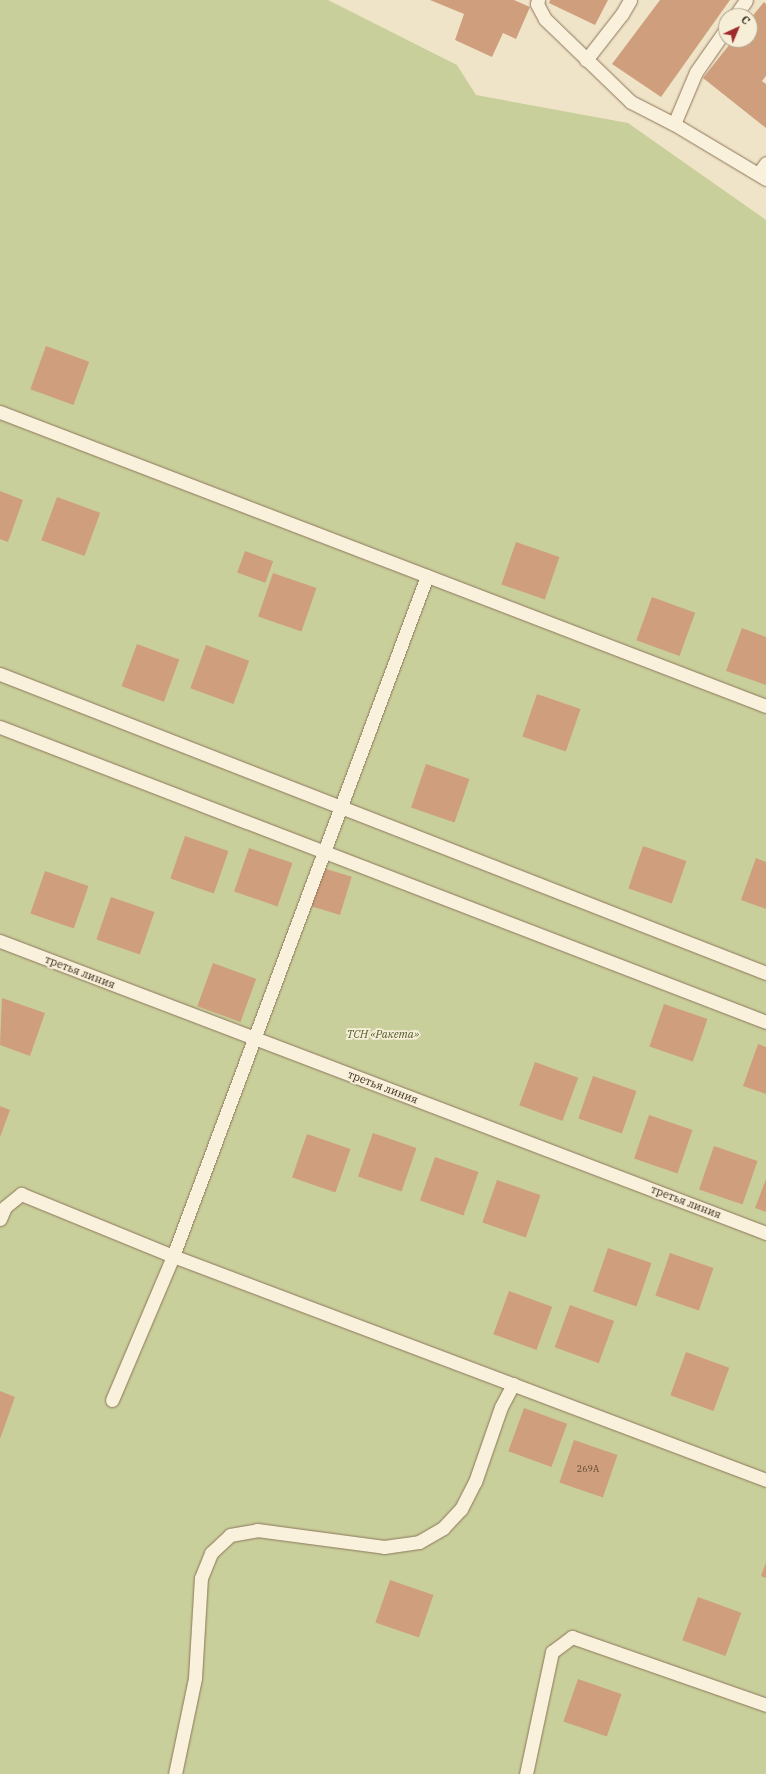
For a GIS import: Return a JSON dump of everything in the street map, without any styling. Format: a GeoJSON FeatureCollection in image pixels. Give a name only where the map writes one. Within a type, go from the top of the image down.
{"type":"FeatureCollection","features":[{"type":"Feature","properties":{"kind":"lane"},"geometry":{"type":"LineString","coordinates":[[586,60],[622,14],[630,0]]}},
{"type":"Feature","properties":{"kind":"lane"},"geometry":{"type":"LineString","coordinates":[[535,1],[546,19],[630,102],[764,172]]}},
{"type":"Feature","properties":{"kind":"lane"},"geometry":{"type":"LineString","coordinates":[[674,124],[696,72],[718,40]]}},
{"type":"Feature","properties":{"kind":"lane"},"geometry":{"type":"LineString","coordinates":[[0,412],[766,706]]}},
{"type":"Feature","properties":{"kind":"lane"},"geometry":{"type":"LineString","coordinates":[[112,1400],[173,1256],[325,854],[427,576]]}},
{"type":"Feature","properties":{"kind":"lane"},"geometry":{"type":"LineString","coordinates":[[0,674],[766,973]]}},
{"type":"Feature","properties":{"kind":"lane"},"geometry":{"type":"LineString","coordinates":[[0,727],[325,854],[766,1022]]}},
{"type":"Feature","properties":{"kind":"lane","name":"третья линия"},"geometry":{"type":"LineString","coordinates":[[0,941],[766,1233]]}},
{"type":"Feature","properties":{"kind":"lane"},"geometry":{"type":"LineString","coordinates":[[0,1219],[5,1207],[22,1194],[173,1256],[766,1480]]}},
{"type":"Feature","properties":{"kind":"lane"},"geometry":{"type":"LineString","coordinates":[[175,1774],[195,1678],[201,1578],[211,1553],[230,1536],[257,1530],[384,1547],[419,1542],[443,1528],[461,1509],[475,1482],[501,1407],[513,1384]]}},
{"type":"Feature","properties":{"kind":"lane"},"geometry":{"type":"LineString","coordinates":[[526,1774],[552,1652],[572,1637],[766,1706]]}},
{"type":"Feature","properties":{"kind":"green space","name":"ТСН «Ракета»"},"geometry":{"type":"Polygon","coordinates":[[[0,0],[328,0],[457,65],[476,95],[628,123],[766,220],[766,1774],[0,1774],[0,0]]]}},
{"type":"Feature","properties":{"kind":"building"},"geometry":{"type":"Polygon","coordinates":[[[430,0],[514,0],[530,7],[516,39],[503,33],[492,57],[455,40],[464,14],[430,0]]]}},
{"type":"Feature","properties":{"kind":"building"},"geometry":{"type":"Polygon","coordinates":[[[550,0],[608,0],[595,25],[549,3],[550,0]]]}},
{"type":"Feature","properties":{"kind":"building"},"geometry":{"type":"Polygon","coordinates":[[[660,0],[730,0],[724,8],[718,8],[718,17],[661,97],[612,64],[660,0]]]}},
{"type":"Feature","properties":{"kind":"building"},"geometry":{"type":"Polygon","coordinates":[[[764,2],[766,4],[766,76],[762,81],[766,84],[766,128],[703,78],[727,48],[758,48],[758,9],[764,2]]]}},
{"type":"Feature","properties":{"kind":"building"},"geometry":{"type":"Polygon","coordinates":[[[46,346],[89,362],[73,405],[30,389],[46,346]]]}},
{"type":"Feature","properties":{"kind":"building"},"geometry":{"type":"Polygon","coordinates":[[[0,491],[23,500],[8,542],[0,539],[0,491]]]}},
{"type":"Feature","properties":{"kind":"building"},"geometry":{"type":"Polygon","coordinates":[[[57,497],[100,513],[84,556],[41,540],[57,497]]]}},
{"type":"Feature","properties":{"kind":"building"},"geometry":{"type":"Polygon","coordinates":[[[516,542],[559,557],[545,600],[501,585],[516,542]]]}},
{"type":"Feature","properties":{"kind":"building"},"geometry":{"type":"Polygon","coordinates":[[[245,551],[273,561],[265,583],[237,573],[245,551]]]}},
{"type":"Feature","properties":{"kind":"building"},"geometry":{"type":"Polygon","coordinates":[[[273,573],[316,588],[302,631],[258,616],[273,573]]]}},
{"type":"Feature","properties":{"kind":"building"},"geometry":{"type":"Polygon","coordinates":[[[652,597],[695,613],[679,656],[636,640],[652,597]]]}},
{"type":"Feature","properties":{"kind":"building"},"geometry":{"type":"Polygon","coordinates":[[[742,628],[766,637],[766,685],[726,671],[742,628]]]}},
{"type":"Feature","properties":{"kind":"building"},"geometry":{"type":"Polygon","coordinates":[[[137,644],[179,659],[164,702],[122,686],[137,644]]]}},
{"type":"Feature","properties":{"kind":"building"},"geometry":{"type":"Polygon","coordinates":[[[206,645],[249,661],[233,704],[190,688],[206,645]]]}},
{"type":"Feature","properties":{"kind":"building"},"geometry":{"type":"Polygon","coordinates":[[[537,694],[580,709],[566,752],[522,737],[537,694]]]}},
{"type":"Feature","properties":{"kind":"building"},"geometry":{"type":"Polygon","coordinates":[[[426,764],[469,779],[455,822],[411,807],[426,764]]]}},
{"type":"Feature","properties":{"kind":"building"},"geometry":{"type":"Polygon","coordinates":[[[185,836],[228,851],[214,894],[170,879],[185,836]]]}},
{"type":"Feature","properties":{"kind":"building"},"geometry":{"type":"Polygon","coordinates":[[[643,846],[686,861],[672,904],[628,889],[643,846]]]}},
{"type":"Feature","properties":{"kind":"building"},"geometry":{"type":"Polygon","coordinates":[[[249,848],[292,863],[278,906],[234,891],[249,848]]]}},
{"type":"Feature","properties":{"kind":"building"},"geometry":{"type":"Polygon","coordinates":[[[756,858],[766,862],[766,909],[741,900],[756,858]]]}},
{"type":"Feature","properties":{"kind":"building"},"geometry":{"type":"Polygon","coordinates":[[[323,868],[352,877],[340,915],[311,906],[323,868]]]}},
{"type":"Feature","properties":{"kind":"building"},"geometry":{"type":"Polygon","coordinates":[[[45,871],[88,886],[74,929],[30,914],[45,871]]]}},
{"type":"Feature","properties":{"kind":"building"},"geometry":{"type":"Polygon","coordinates":[[[111,897],[154,912],[140,955],[96,940],[111,897]]]}},
{"type":"Feature","properties":{"kind":"building"},"geometry":{"type":"Polygon","coordinates":[[[213,963],[256,979],[240,1022],[197,1006],[213,963]]]}},
{"type":"Feature","properties":{"kind":"building"},"geometry":{"type":"Polygon","coordinates":[[[2,998],[45,1013],[30,1056],[0,1045],[2,998]]]}},
{"type":"Feature","properties":{"kind":"building"},"geometry":{"type":"Polygon","coordinates":[[[664,1004],[707,1019],[693,1062],[649,1047],[664,1004]]]}},
{"type":"Feature","properties":{"kind":"building"},"geometry":{"type":"Polygon","coordinates":[[[758,1044],[766,1047],[766,1094],[743,1086],[758,1044]]]}},
{"type":"Feature","properties":{"kind":"building"},"geometry":{"type":"Polygon","coordinates":[[[535,1062],[578,1078],[562,1121],[519,1105],[535,1062]]]}},
{"type":"Feature","properties":{"kind":"building"},"geometry":{"type":"Polygon","coordinates":[[[593,1076],[636,1091],[622,1134],[578,1119],[593,1076]]]}},
{"type":"Feature","properties":{"kind":"building"},"geometry":{"type":"Polygon","coordinates":[[[0,1106],[10,1110],[0,1137],[0,1106]]]}},
{"type":"Feature","properties":{"kind":"building"},"geometry":{"type":"Polygon","coordinates":[[[649,1115],[692,1130],[678,1173],[634,1158],[649,1115]]]}},
{"type":"Feature","properties":{"kind":"building"},"geometry":{"type":"Polygon","coordinates":[[[373,1133],[416,1148],[402,1191],[358,1176],[373,1133]]]}},
{"type":"Feature","properties":{"kind":"building"},"geometry":{"type":"Polygon","coordinates":[[[307,1134],[350,1149],[336,1192],[292,1177],[307,1134]]]}},
{"type":"Feature","properties":{"kind":"building"},"geometry":{"type":"Polygon","coordinates":[[[714,1146],[757,1161],[743,1204],[699,1189],[714,1146]]]}},
{"type":"Feature","properties":{"kind":"building"},"geometry":{"type":"Polygon","coordinates":[[[435,1157],[478,1172],[464,1215],[420,1200],[435,1157]]]}},
{"type":"Feature","properties":{"kind":"building"},"geometry":{"type":"Polygon","coordinates":[[[766,1179],[766,1212],[755,1208],[766,1179]]]}},
{"type":"Feature","properties":{"kind":"building"},"geometry":{"type":"Polygon","coordinates":[[[497,1180],[540,1195],[526,1238],[482,1223],[497,1180]]]}},
{"type":"Feature","properties":{"kind":"building"},"geometry":{"type":"Polygon","coordinates":[[[608,1248],[651,1263],[637,1306],[593,1291],[608,1248]]]}},
{"type":"Feature","properties":{"kind":"building"},"geometry":{"type":"Polygon","coordinates":[[[670,1253],[713,1268],[699,1311],[655,1296],[670,1253]]]}},
{"type":"Feature","properties":{"kind":"building"},"geometry":{"type":"Polygon","coordinates":[[[509,1291],[552,1307],[536,1350],[493,1334],[509,1291]]]}},
{"type":"Feature","properties":{"kind":"building"},"geometry":{"type":"Polygon","coordinates":[[[570,1305],[614,1321],[599,1363],[555,1347],[570,1305]]]}},
{"type":"Feature","properties":{"kind":"building"},"geometry":{"type":"Polygon","coordinates":[[[686,1352],[729,1368],[713,1411],[670,1395],[686,1352]]]}},
{"type":"Feature","properties":{"kind":"building"},"geometry":{"type":"Polygon","coordinates":[[[0,1391],[15,1397],[0,1439],[0,1391]]]}},
{"type":"Feature","properties":{"kind":"building"},"geometry":{"type":"Polygon","coordinates":[[[524,1408],[567,1424],[551,1467],[508,1451],[524,1408]]]}},
{"type":"Feature","properties":{"kind":"building"},"geometry":{"type":"Polygon","coordinates":[[[574,1440],[617,1455],[603,1498],[559,1483],[574,1440]]]}},
{"type":"Feature","properties":{"kind":"building"},"geometry":{"type":"Polygon","coordinates":[[[766,1562],[766,1578],[761,1576],[766,1562]]]}},
{"type":"Feature","properties":{"kind":"building"},"geometry":{"type":"Polygon","coordinates":[[[390,1580],[433,1595],[419,1638],[375,1623],[390,1580]]]}},
{"type":"Feature","properties":{"kind":"building"},"geometry":{"type":"Polygon","coordinates":[[[698,1597],[741,1613],[725,1656],[682,1640],[698,1597]]]}},
{"type":"Feature","properties":{"kind":"building"},"geometry":{"type":"Polygon","coordinates":[[[578,1679],[621,1694],[607,1737],[563,1722],[578,1679]]]}}]}
